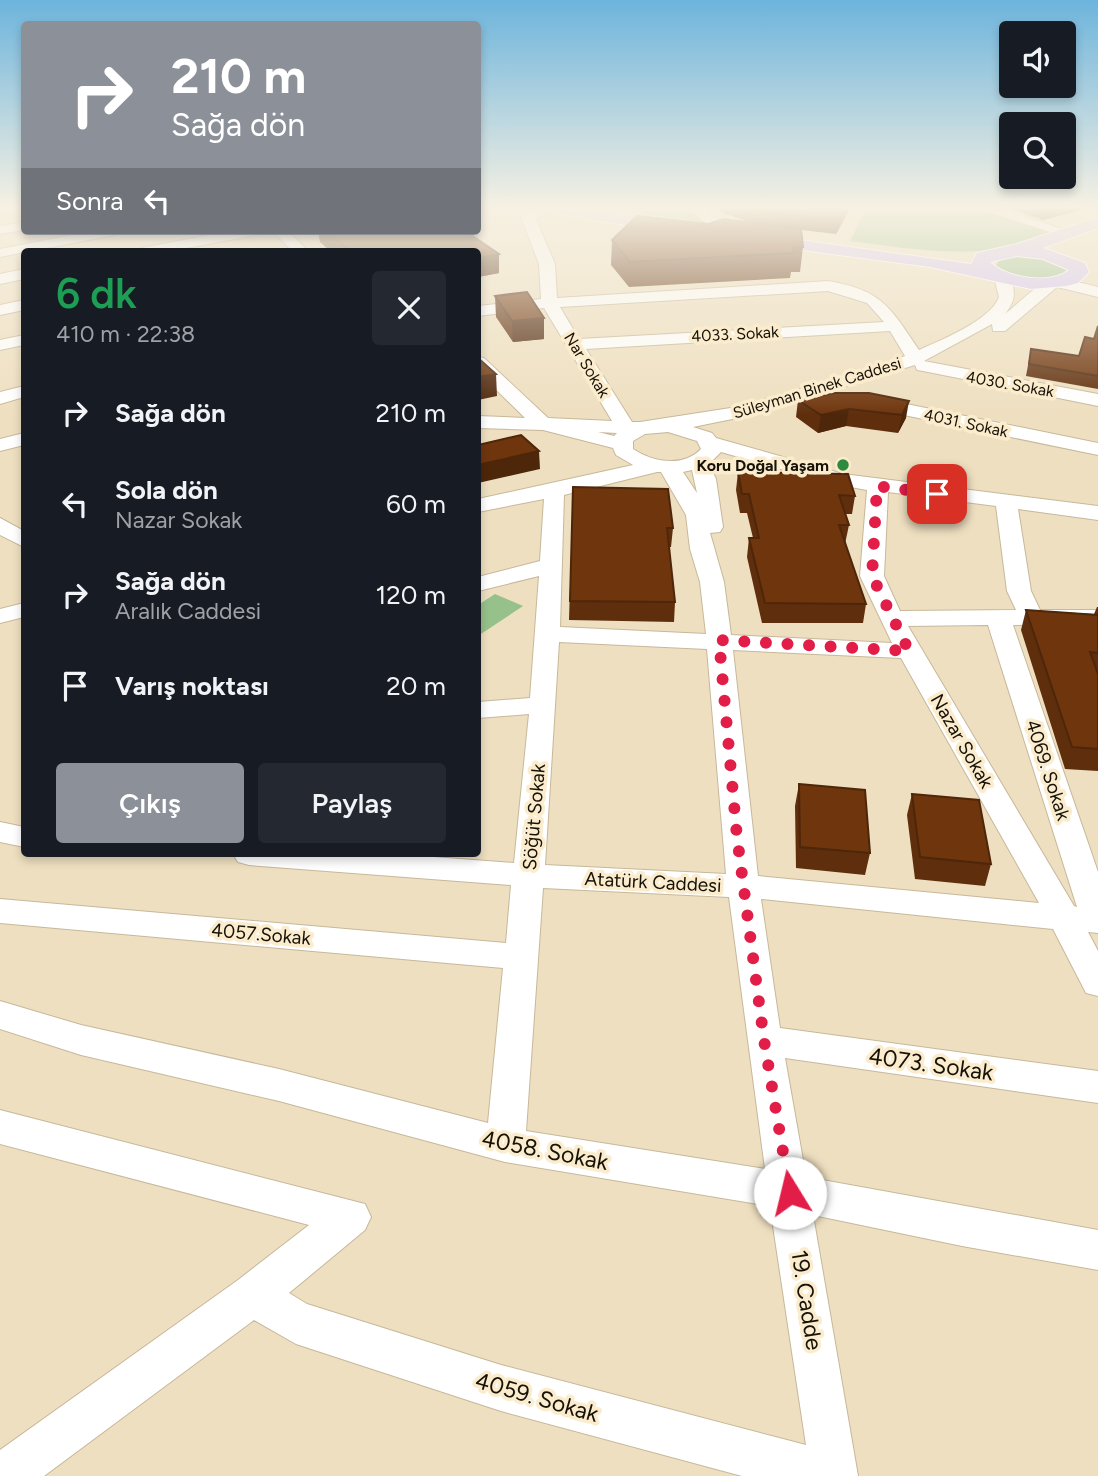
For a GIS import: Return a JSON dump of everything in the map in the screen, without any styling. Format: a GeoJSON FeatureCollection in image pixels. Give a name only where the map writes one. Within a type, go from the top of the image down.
{"type":"FeatureCollection","features":[{"type":"Feature","properties":{"kind":"main road"},"geometry":{"type":"LineString","coordinates":[[1012,277],[1055,282],[1075,277]]}},
{"type":"Feature","properties":{"kind":"street"},"geometry":{"type":"LineString","coordinates":[[548,277],[549,303]]}},
{"type":"Feature","properties":{"kind":"street","name":"Süleyman Binek Caddesi"},"geometry":{"type":"LineString","coordinates":[[669,426],[740,412],[919,362],[996,314],[1007,301],[1007,290],[997,277]]}},
{"type":"Feature","properties":{"kind":"street"},"geometry":{"type":"LineString","coordinates":[[1055,282],[1098,292]]}},
{"type":"Feature","properties":{"kind":"street","name":"Süleyman Binek Caddesi"},"geometry":{"type":"LineString","coordinates":[[705,450],[738,424],[835,395],[1003,325],[1055,282]]}},
{"type":"Feature","properties":{"kind":"street"},"geometry":{"type":"LineString","coordinates":[[481,311],[549,303],[828,286],[872,296],[919,362]]}},
{"type":"Feature","properties":{"kind":"street","name":"Nar Sokak"},"geometry":{"type":"LineString","coordinates":[[549,303],[628,438]]}},
{"type":"Feature","properties":{"kind":"street"},"geometry":{"type":"LineString","coordinates":[[0,310],[21,306]]}},
{"type":"Feature","properties":{"kind":"street","name":"4033. Sokak"},"geometry":{"type":"LineString","coordinates":[[575,344],[895,326]]}},
{"type":"Feature","properties":{"kind":"street"},"geometry":{"type":"LineString","coordinates":[[0,345],[21,341]]}},
{"type":"Feature","properties":{"kind":"street","name":"4030. Sokak"},"geometry":{"type":"LineString","coordinates":[[919,362],[1098,400]]}},
{"type":"Feature","properties":{"kind":"street"},"geometry":{"type":"LineString","coordinates":[[481,365],[543,424]]}},
{"type":"Feature","properties":{"kind":"street"},"geometry":{"type":"LineString","coordinates":[[0,398],[21,393]]}},
{"type":"Feature","properties":{"kind":"street","name":"4031. Sokak"},"geometry":{"type":"LineString","coordinates":[[835,395],[1098,449]]}},
{"type":"Feature","properties":{"kind":"street"},"geometry":{"type":"LineString","coordinates":[[481,422],[543,424],[628,438],[669,426],[705,450],[730,458],[877,486],[1098,513]]}},
{"type":"Feature","properties":{"kind":"street"},"geometry":{"type":"LineString","coordinates":[[628,438],[630,457],[661,466],[685,490],[696,515],[701,548],[712,582]]}},
{"type":"Feature","properties":{"kind":"street"},"geometry":{"type":"LineString","coordinates":[[481,504],[517,496],[595,470],[628,438]]}},
{"type":"Feature","properties":{"kind":"street"},"geometry":{"type":"LineString","coordinates":[[0,445],[21,440]]}},
{"type":"Feature","properties":{"kind":"street"},"geometry":{"type":"LineString","coordinates":[[517,496],[549,492],[661,466],[705,450]]}},
{"type":"Feature","properties":{"kind":"street"},"geometry":{"type":"LineString","coordinates":[[705,450],[716,554],[712,582]]}},
{"type":"Feature","properties":{"kind":"street","name":"Nazar Sokak"},"geometry":{"type":"LineString","coordinates":[[877,486],[872,576],[891,619],[1065,918],[1098,983]]}},
{"type":"Feature","properties":{"kind":"street","name":"Söğüt Sokak"},"geometry":{"type":"LineString","coordinates":[[505,1144],[543,705],[555,498],[549,492]]}},
{"type":"Feature","properties":{"kind":"street"},"geometry":{"type":"LineString","coordinates":[[1006,502],[1018,591],[1032,619]]}},
{"type":"Feature","properties":{"kind":"street"},"geometry":{"type":"LineString","coordinates":[[481,583],[552,565]]}},
{"type":"Feature","properties":{"kind":"street","name":"19. Cadde"},"geometry":{"type":"LineString","coordinates":[[712,582],[744,886],[764,1040],[833,1476]]}},
{"type":"Feature","properties":{"kind":"street"},"geometry":{"type":"LineString","coordinates":[[0,616],[21,612]]}},
{"type":"Feature","properties":{"kind":"street"},"geometry":{"type":"LineString","coordinates":[[891,619],[1098,617]]}},
{"type":"Feature","properties":{"kind":"street","name":"4069. Sokak"},"geometry":{"type":"LineString","coordinates":[[999,620],[1098,920]]}},
{"type":"Feature","properties":{"kind":"street"},"geometry":{"type":"LineString","coordinates":[[547,634],[909,651]]}},
{"type":"Feature","properties":{"kind":"street"},"geometry":{"type":"LineString","coordinates":[[481,710],[543,705]]}},
{"type":"Feature","properties":{"kind":"street"},"geometry":{"type":"LineString","coordinates":[[0,832],[21,836]]}},
{"type":"Feature","properties":{"kind":"street","name":"Atatürk Caddesi"},"geometry":{"type":"LineString","coordinates":[[293,857],[744,886],[1098,920]]}},
{"type":"Feature","properties":{"kind":"street","name":"4057.Sokak"},"geometry":{"type":"LineString","coordinates":[[0,911],[522,957]]}},
{"type":"Feature","properties":{"kind":"street","name":"4058. Sokak"},"geometry":{"type":"LineString","coordinates":[[0,1015],[81,1040],[279,1085],[505,1144],[1098,1250]]}},
{"type":"Feature","properties":{"kind":"street","name":"4073. Sokak"},"geometry":{"type":"LineString","coordinates":[[764,1040],[1098,1087]]}},
{"type":"Feature","properties":{"kind":"street"},"geometry":{"type":"LineString","coordinates":[[0,1126],[351,1217],[253,1295],[4,1476]]}},
{"type":"Feature","properties":{"kind":"street","name":"4059. Sokak"},"geometry":{"type":"LineString","coordinates":[[253,1295],[296,1322],[501,1388],[833,1476]]}},
{"type":"Feature","properties":{"kind":"green space"},"geometry":{"type":"Polygon","coordinates":[[[1022,277],[1056,277],[1043,280],[1022,277]]]}},
{"type":"Feature","properties":{"kind":"green space"},"geometry":{"type":"Polygon","coordinates":[[[495,594],[523,606],[481,634],[481,603],[495,594]]]}},
{"type":"Feature","properties":{"kind":"building"},"geometry":{"type":"Polygon","coordinates":[[[527,292],[544,318],[512,321],[495,296],[527,292]]]}},
{"type":"Feature","properties":{"kind":"building"},"geometry":{"type":"Polygon","coordinates":[[[1098,326],[1098,376],[1029,364],[1031,349],[1079,356],[1085,337],[1094,339],[1098,326]]]}},
{"type":"Feature","properties":{"kind":"building"},"geometry":{"type":"Polygon","coordinates":[[[481,361],[496,374],[481,376],[481,361]]]}},
{"type":"Feature","properties":{"kind":"building"},"geometry":{"type":"Polygon","coordinates":[[[834,393],[869,393],[909,401],[902,415],[849,409],[821,415],[798,400],[834,393]]]}},
{"type":"Feature","properties":{"kind":"building"},"geometry":{"type":"Polygon","coordinates":[[[521,435],[539,451],[481,464],[481,444],[521,435]]]}},
{"type":"Feature","properties":{"kind":"building"},"geometry":{"type":"Polygon","coordinates":[[[738,472],[848,474],[855,496],[839,495],[849,525],[839,525],[866,604],[765,603],[749,538],[759,538],[749,494],[742,494],[738,472]]]}},
{"type":"Feature","properties":{"kind":"building"},"geometry":{"type":"Polygon","coordinates":[[[573,487],[668,489],[673,528],[667,528],[675,602],[570,601],[573,487]]]}},
{"type":"Feature","properties":{"kind":"building"},"geometry":{"type":"Polygon","coordinates":[[[1026,610],[1098,615],[1098,653],[1090,652],[1098,674],[1098,749],[1072,747],[1026,610]]]}},
{"type":"Feature","properties":{"kind":"building"},"geometry":{"type":"Polygon","coordinates":[[[799,784],[865,790],[870,853],[800,847],[799,784]]]}},
{"type":"Feature","properties":{"kind":"building"},"geometry":{"type":"Polygon","coordinates":[[[912,794],[979,800],[991,864],[920,857],[912,794]]]}},
{"type":"Feature","properties":{"kind":"place","name":"Koru Doğal Yaşam"},"geometry":{"type":"Point","coordinates":[843,465]}},
{"type":"Feature","properties":{"kind":"route"},"geometry":{"type":"LineString","coordinates":[[790,1193],[764,1040],[737,837],[729,716],[719,640],[909,651],[872,576],[877,486],[937,494]]}}]}
